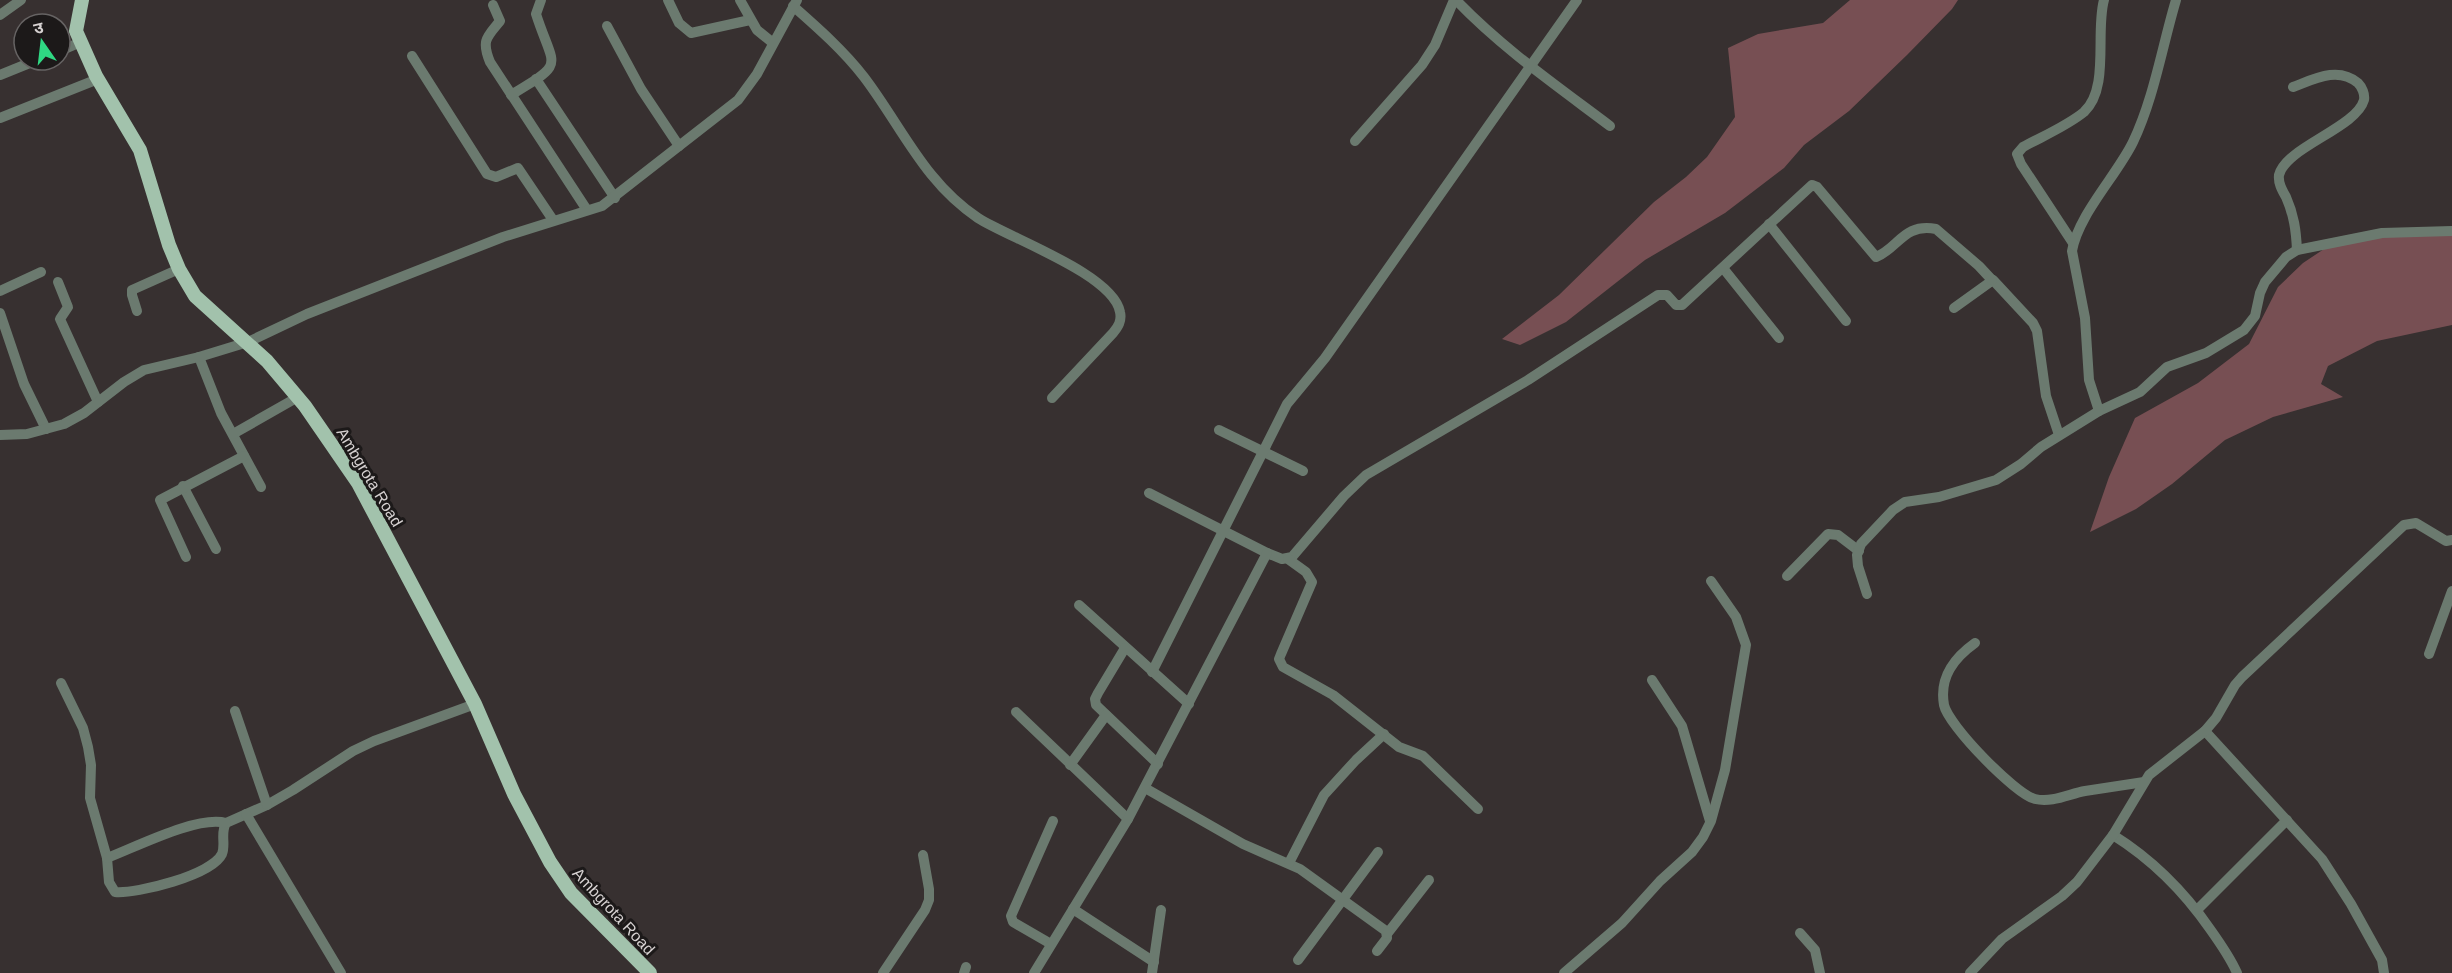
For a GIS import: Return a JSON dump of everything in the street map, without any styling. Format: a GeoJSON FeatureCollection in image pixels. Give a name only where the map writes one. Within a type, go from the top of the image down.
{"type":"FeatureCollection","features":[{"type":"Feature","properties":{"kind":"main road","name":"Ambgrota Road"},"geometry":{"type":"LineString","coordinates":[[82,0],[76,31],[98,79],[140,150],[169,245],[179,269],[195,296],[267,360],[297,397],[358,483],[475,704],[514,794],[550,862],[571,893],[650,973]]}},
{"type":"Feature","properties":{"kind":"street"},"geometry":{"type":"LineString","coordinates":[[0,15],[21,0]]}},
{"type":"Feature","properties":{"kind":"street"},"geometry":{"type":"LineString","coordinates":[[511,95],[536,79],[552,64],[549,45],[536,15],[541,0]]}},
{"type":"Feature","properties":{"kind":"street"},"geometry":{"type":"LineString","coordinates":[[668,0],[679,23],[691,33],[750,20]]}},
{"type":"Feature","properties":{"kind":"street"},"geometry":{"type":"LineString","coordinates":[[740,0],[750,20],[765,38],[773,43]]}},
{"type":"Feature","properties":{"kind":"street"},"geometry":{"type":"LineString","coordinates":[[1355,141],[1436,45],[1455,0],[1478,23],[1531,67],[1610,126]]}},
{"type":"Feature","properties":{"kind":"street"},"geometry":{"type":"LineString","coordinates":[[1152,672],[1296,391],[1325,358],[1577,0]]}},
{"type":"Feature","properties":{"kind":"street"},"geometry":{"type":"LineString","coordinates":[[2073,243],[2021,164],[2017,154],[2023,147],[2085,111],[2091,103],[2099,77],[2101,11],[2104,0]]}},
{"type":"Feature","properties":{"kind":"street"},"geometry":{"type":"LineString","coordinates":[[2099,411],[2089,380],[2085,318],[2072,251],[2073,243],[2089,212],[2133,143],[2152,91],[2176,0]]}},
{"type":"Feature","properties":{"kind":"street"},"geometry":{"type":"LineString","coordinates":[[0,435],[46,429],[64,424],[144,370],[248,342],[308,314],[451,257],[553,220],[602,206],[738,100],[757,74],[795,3],[864,76],[923,166],[943,188],[969,212],[992,227],[1050,253],[1083,274],[1116,303],[1120,313],[1120,324],[1052,398]]}},
{"type":"Feature","properties":{"kind":"street"},"geometry":{"type":"LineString","coordinates":[[493,5],[500,21],[487,34],[485,45],[490,62],[587,210]]}},
{"type":"Feature","properties":{"kind":"street"},"geometry":{"type":"LineString","coordinates":[[607,26],[641,89],[679,146]]}},
{"type":"Feature","properties":{"kind":"street"},"geometry":{"type":"LineString","coordinates":[[72,46],[81,42]]}},
{"type":"Feature","properties":{"kind":"street"},"geometry":{"type":"LineString","coordinates":[[412,56],[487,174],[496,177],[518,168],[553,220]]}},
{"type":"Feature","properties":{"kind":"street"},"geometry":{"type":"LineString","coordinates":[[2293,87],[2333,74],[2358,83],[2364,94],[2364,99],[2356,112],[2310,145],[2281,170],[2280,184],[2295,219],[2297,250]]}},
{"type":"Feature","properties":{"kind":"street"},"geometry":{"type":"LineString","coordinates":[[0,118],[98,79]]}},
{"type":"Feature","properties":{"kind":"street"},"geometry":{"type":"LineString","coordinates":[[536,79],[615,198]]}},
{"type":"Feature","properties":{"kind":"street"},"geometry":{"type":"LineString","coordinates":[[1149,493],[1267,553],[1288,559],[1297,553],[1344,496],[1366,476],[1528,380],[1658,295],[1667,295],[1676,305],[1682,305],[1809,186],[1814,185],[1876,257],[1911,231],[1936,229],[1995,281],[2026,315],[2037,331],[2046,396],[2059,435]]}},
{"type":"Feature","properties":{"kind":"street"},"geometry":{"type":"LineString","coordinates":[[1769,224],[1846,321]]}},
{"type":"Feature","properties":{"kind":"street"},"geometry":{"type":"LineString","coordinates":[[1868,594],[1858,566],[1861,544],[1900,504],[1939,497],[1996,480],[2059,435],[2099,411],[2140,392],[2167,367],[2206,353],[2244,330],[2255,316],[2265,282],[2286,257],[2297,250],[2392,232],[2452,231]]}},
{"type":"Feature","properties":{"kind":"street"},"geometry":{"type":"LineString","coordinates":[[1723,268],[1779,338]]}},
{"type":"Feature","properties":{"kind":"street"},"geometry":{"type":"LineString","coordinates":[[137,311],[132,290],[179,269]]}},
{"type":"Feature","properties":{"kind":"street"},"geometry":{"type":"LineString","coordinates":[[0,291],[41,272]]}},
{"type":"Feature","properties":{"kind":"street"},"geometry":{"type":"LineString","coordinates":[[1954,308],[1992,280]]}},
{"type":"Feature","properties":{"kind":"street"},"geometry":{"type":"LineString","coordinates":[[58,282],[68,307],[60,319],[98,402]]}},
{"type":"Feature","properties":{"kind":"street"},"geometry":{"type":"LineString","coordinates":[[0,313],[24,384],[46,429]]}},
{"type":"Feature","properties":{"kind":"street"},"geometry":{"type":"LineString","coordinates":[[199,357],[232,434],[261,487]]}},
{"type":"Feature","properties":{"kind":"street"},"geometry":{"type":"LineString","coordinates":[[232,434],[297,397]]}},
{"type":"Feature","properties":{"kind":"street"},"geometry":{"type":"LineString","coordinates":[[1219,430],[1303,471]]}},
{"type":"Feature","properties":{"kind":"street"},"geometry":{"type":"LineString","coordinates":[[186,557],[159,504],[162,498],[244,456]]}},
{"type":"Feature","properties":{"kind":"street"},"geometry":{"type":"LineString","coordinates":[[183,486],[216,549]]}},
{"type":"Feature","properties":{"kind":"street"},"geometry":{"type":"LineString","coordinates":[[1970,973],[2002,939],[2062,896],[2077,882],[2113,835],[2149,775],[2205,731],[2216,718],[2242,676],[2404,525],[2416,523],[2451,543]]}},
{"type":"Feature","properties":{"kind":"street"},"geometry":{"type":"LineString","coordinates":[[1787,576],[1828,534],[1838,535],[1859,551]]}},
{"type":"Feature","properties":{"kind":"street"},"geometry":{"type":"LineString","coordinates":[[1034,973],[1128,819],[1267,553]]}},
{"type":"Feature","properties":{"kind":"street"},"geometry":{"type":"LineString","coordinates":[[1288,559],[1306,572],[1311,578],[1312,587],[1281,654],[1280,663],[1287,670],[1333,695],[1400,747],[1423,756],[1478,809]]}},
{"type":"Feature","properties":{"kind":"street"},"geometry":{"type":"LineString","coordinates":[[1564,973],[1622,923],[1660,881],[1692,852],[1711,821],[1725,770],[1746,645],[1736,617],[1712,581]]}},
{"type":"Feature","properties":{"kind":"street"},"geometry":{"type":"LineString","coordinates":[[2429,654],[2452,591]]}},
{"type":"Feature","properties":{"kind":"street"},"geometry":{"type":"LineString","coordinates":[[1078,605],[1189,704]]}},
{"type":"Feature","properties":{"kind":"street"},"geometry":{"type":"LineString","coordinates":[[1975,643],[1951,664],[1946,679],[1943,702],[1953,721],[2006,780],[2030,797],[2049,800],[2144,782]]}},
{"type":"Feature","properties":{"kind":"street"},"geometry":{"type":"LineString","coordinates":[[1125,648],[1095,699],[1096,705],[1158,764]]}},
{"type":"Feature","properties":{"kind":"street"},"geometry":{"type":"LineString","coordinates":[[1652,680],[1682,726],[1711,821]]}},
{"type":"Feature","properties":{"kind":"street"},"geometry":{"type":"LineString","coordinates":[[62,683],[83,728],[88,747],[91,765],[90,798],[107,858],[109,882],[115,892],[163,886],[218,859],[223,849],[222,834],[226,823]]}},
{"type":"Feature","properties":{"kind":"street"},"geometry":{"type":"LineString","coordinates":[[107,858],[199,823],[217,820],[226,823],[267,805],[353,751],[475,704]]}},
{"type":"Feature","properties":{"kind":"street"},"geometry":{"type":"LineString","coordinates":[[235,711],[267,805]]}},
{"type":"Feature","properties":{"kind":"street"},"geometry":{"type":"LineString","coordinates":[[1016,712],[1128,819]]}},
{"type":"Feature","properties":{"kind":"street"},"geometry":{"type":"LineString","coordinates":[[1070,765],[1106,715]]}},
{"type":"Feature","properties":{"kind":"street"},"geometry":{"type":"LineString","coordinates":[[2205,731],[2333,874],[2382,960],[2384,973]]}},
{"type":"Feature","properties":{"kind":"street"},"geometry":{"type":"LineString","coordinates":[[1290,864],[1324,795],[1384,734]]}},
{"type":"Feature","properties":{"kind":"street"},"geometry":{"type":"LineString","coordinates":[[1145,788],[1243,844],[1290,864],[1388,934]]}},
{"type":"Feature","properties":{"kind":"street"},"geometry":{"type":"LineString","coordinates":[[246,814],[341,973]]}},
{"type":"Feature","properties":{"kind":"street"},"geometry":{"type":"LineString","coordinates":[[2197,910],[2287,820]]}},
{"type":"Feature","properties":{"kind":"street"},"geometry":{"type":"LineString","coordinates":[[1051,944],[1013,922],[1011,916],[1053,821]]}},
{"type":"Feature","properties":{"kind":"street"},"geometry":{"type":"LineString","coordinates":[[2113,835],[2157,866],[2185,894],[2224,948],[2237,973]]}},
{"type":"Feature","properties":{"kind":"street"},"geometry":{"type":"LineString","coordinates":[[1298,960],[1378,852]]}},
{"type":"Feature","properties":{"kind":"street"},"geometry":{"type":"LineString","coordinates":[[883,973],[925,910],[929,900],[923,855]]}},
{"type":"Feature","properties":{"kind":"street"},"geometry":{"type":"LineString","coordinates":[[1377,951],[1429,880]]}},
{"type":"Feature","properties":{"kind":"street"},"geometry":{"type":"LineString","coordinates":[[1073,909],[1153,968],[1161,910]]}},
{"type":"Feature","properties":{"kind":"street"},"geometry":{"type":"LineString","coordinates":[[1800,933],[1815,950],[1820,973]]}},
{"type":"Feature","properties":{"kind":"shaded area"},"geometry":{"type":"Polygon","coordinates":[[[1850,0],[1958,0],[1907,55],[1849,111],[1804,145],[1784,168],[1725,213],[1645,260],[1566,322],[1520,345],[1502,339],[1559,295],[1654,202],[1707,157],[1735,117],[1728,48],[1758,34],[1823,23],[1850,0]]]}},
{"type":"Feature","properties":{"kind":"shaded area"},"geometry":{"type":"Polygon","coordinates":[[[2452,230],[2452,325],[2377,341],[2328,366],[2321,384],[2343,397],[2273,417],[2225,440],[2172,484],[2136,509],[2090,532],[2109,477],[2135,418],[2198,383],[2249,344],[2278,287],[2303,263],[2324,249],[2351,237],[2452,230]]]}}]}
